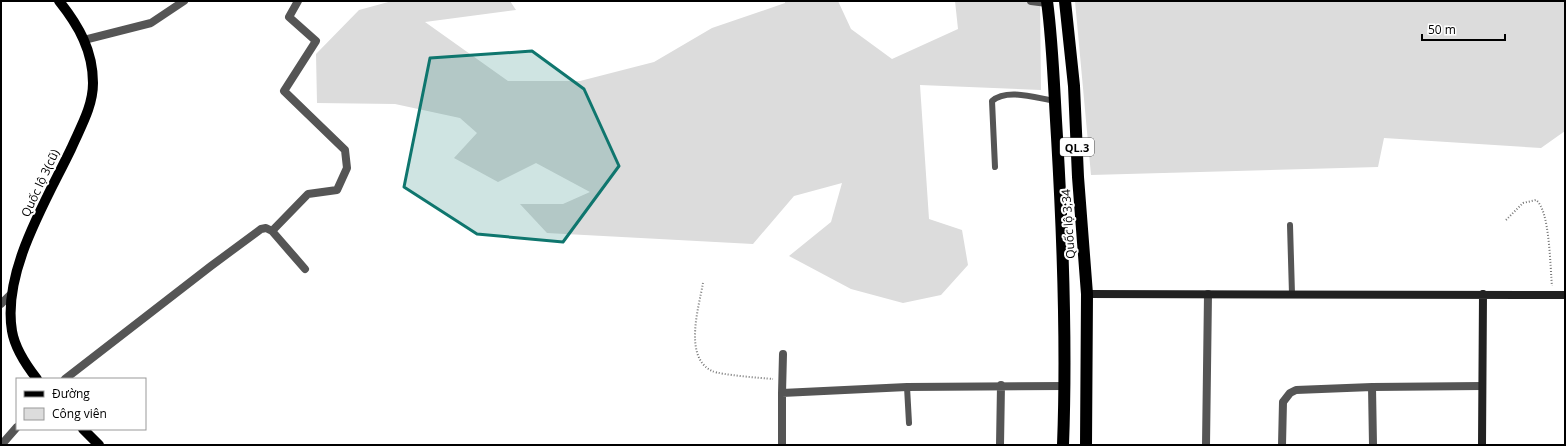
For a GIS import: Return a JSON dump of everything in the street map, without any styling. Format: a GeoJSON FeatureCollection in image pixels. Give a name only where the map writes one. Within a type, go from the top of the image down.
{"type":"FeatureCollection","features":[{"type":"Feature","properties":{"kind":"highway","name":"Quốc lộ 3;34"},"geometry":{"type":"LineString","coordinates":[[1047,2],[1053,49],[1054,100],[1064,293],[1065,386],[1063,445]]}},
{"type":"Feature","properties":{"kind":"highway","name":"Quốc lộ 3;34"},"geometry":{"type":"LineString","coordinates":[[1066,2],[1074,86],[1078,177],[1087,294],[1086,445]]}},
{"type":"Feature","properties":{"kind":"highway"},"geometry":{"type":"LineString","coordinates":[[1064,293],[1087,294]]}},
{"type":"Feature","properties":{"kind":"main road","name":"Quốc lộ 3(cũ)"},"geometry":{"type":"LineString","coordinates":[[36,378],[24,360],[12,333],[10,318],[12,293],[17,271],[26,244],[85,119],[92,96],[92,68],[84,40],[74,20],[59,1]]}},
{"type":"Feature","properties":{"kind":"main road"},"geometry":{"type":"LineString","coordinates":[[84,430],[99,445]]}},
{"type":"Feature","properties":{"kind":"street"},"geometry":{"type":"LineString","coordinates":[[84,40],[151,22],[184,1]]}},
{"type":"Feature","properties":{"kind":"street"},"geometry":{"type":"LineString","coordinates":[[272,231],[308,194],[337,190],[347,168],[345,150],[284,91],[316,41],[289,17],[298,1]]}},
{"type":"Feature","properties":{"kind":"street"},"geometry":{"type":"LineString","coordinates":[[1031,1],[1047,2]]}},
{"type":"Feature","properties":{"kind":"street"},"geometry":{"type":"LineString","coordinates":[[66,378],[259,230],[266,228],[272,231],[305,269]]}},
{"type":"Feature","properties":{"kind":"street"},"geometry":{"type":"LineString","coordinates":[[1,304],[12,293]]}},
{"type":"Feature","properties":{"kind":"street"},"geometry":{"type":"LineString","coordinates":[[1087,294],[1565,295]]}},
{"type":"Feature","properties":{"kind":"street"},"geometry":{"type":"LineString","coordinates":[[1206,445],[1208,294]]}},
{"type":"Feature","properties":{"kind":"street"},"geometry":{"type":"LineString","coordinates":[[1482,445],[1483,294]]}},
{"type":"Feature","properties":{"kind":"street"},"geometry":{"type":"LineString","coordinates":[[782,445],[783,354]]}},
{"type":"Feature","properties":{"kind":"street"},"geometry":{"type":"LineString","coordinates":[[782,393],[907,387],[1000,385],[1065,386]]}},
{"type":"Feature","properties":{"kind":"street"},"geometry":{"type":"LineString","coordinates":[[1000,385],[1000,445]]}},
{"type":"Feature","properties":{"kind":"street"},"geometry":{"type":"LineString","coordinates":[[1282,445],[1282,402],[1290,393],[1296,390],[1372,387],[1482,386]]}},
{"type":"Feature","properties":{"kind":"street"},"geometry":{"type":"LineString","coordinates":[[1372,387],[1373,445]]}},
{"type":"Feature","properties":{"kind":"street"},"geometry":{"type":"LineString","coordinates":[[3,443],[16,428]]}},
{"type":"Feature","properties":{"kind":"lane"},"geometry":{"type":"LineString","coordinates":[[995,167],[992,101],[996,97],[1015,94],[1054,100]]}},
{"type":"Feature","properties":{"kind":"lane"},"geometry":{"type":"LineString","coordinates":[[1290,225],[1292,294]]}},
{"type":"Feature","properties":{"kind":"lane"},"geometry":{"type":"LineString","coordinates":[[907,387],[909,423]]}},
{"type":"Feature","properties":{"kind":"path"},"geometry":{"type":"LineString","coordinates":[[1506,220],[1528,201],[1536,200],[1540,203],[1545,221],[1553,295]]}},
{"type":"Feature","properties":{"kind":"path"},"geometry":{"type":"LineString","coordinates":[[703,282],[695,333],[695,347],[704,365],[712,371],[782,380]]}},
{"type":"Feature","properties":{"kind":"highlighted area"},"geometry":{"type":"Polygon","coordinates":[[[532,51],[584,89],[619,166],[563,242],[477,234],[404,187],[430,58],[532,51]]]}},
{"type":"Feature","properties":{"kind":"green space"},"geometry":{"type":"Polygon","coordinates":[[[392,1],[510,1],[516,10],[425,22],[508,81],[580,81],[654,62],[712,28],[785,3],[785,1],[838,1],[851,29],[892,59],[958,29],[955,1],[1040,1],[1041,90],[920,85],[929,219],[962,230],[968,265],[941,295],[903,303],[851,289],[789,256],[831,222],[842,183],[794,196],[753,244],[547,233],[520,204],[563,204],[590,192],[536,163],[498,182],[454,158],[477,133],[460,118],[395,104],[317,103],[316,54],[359,10],[392,1]]]}},
{"type":"Feature","properties":{"kind":"green space"},"geometry":{"type":"Polygon","coordinates":[[[1075,1],[1565,1],[1565,131],[1541,148],[1384,138],[1378,167],[1091,175],[1075,1]]]}}]}
